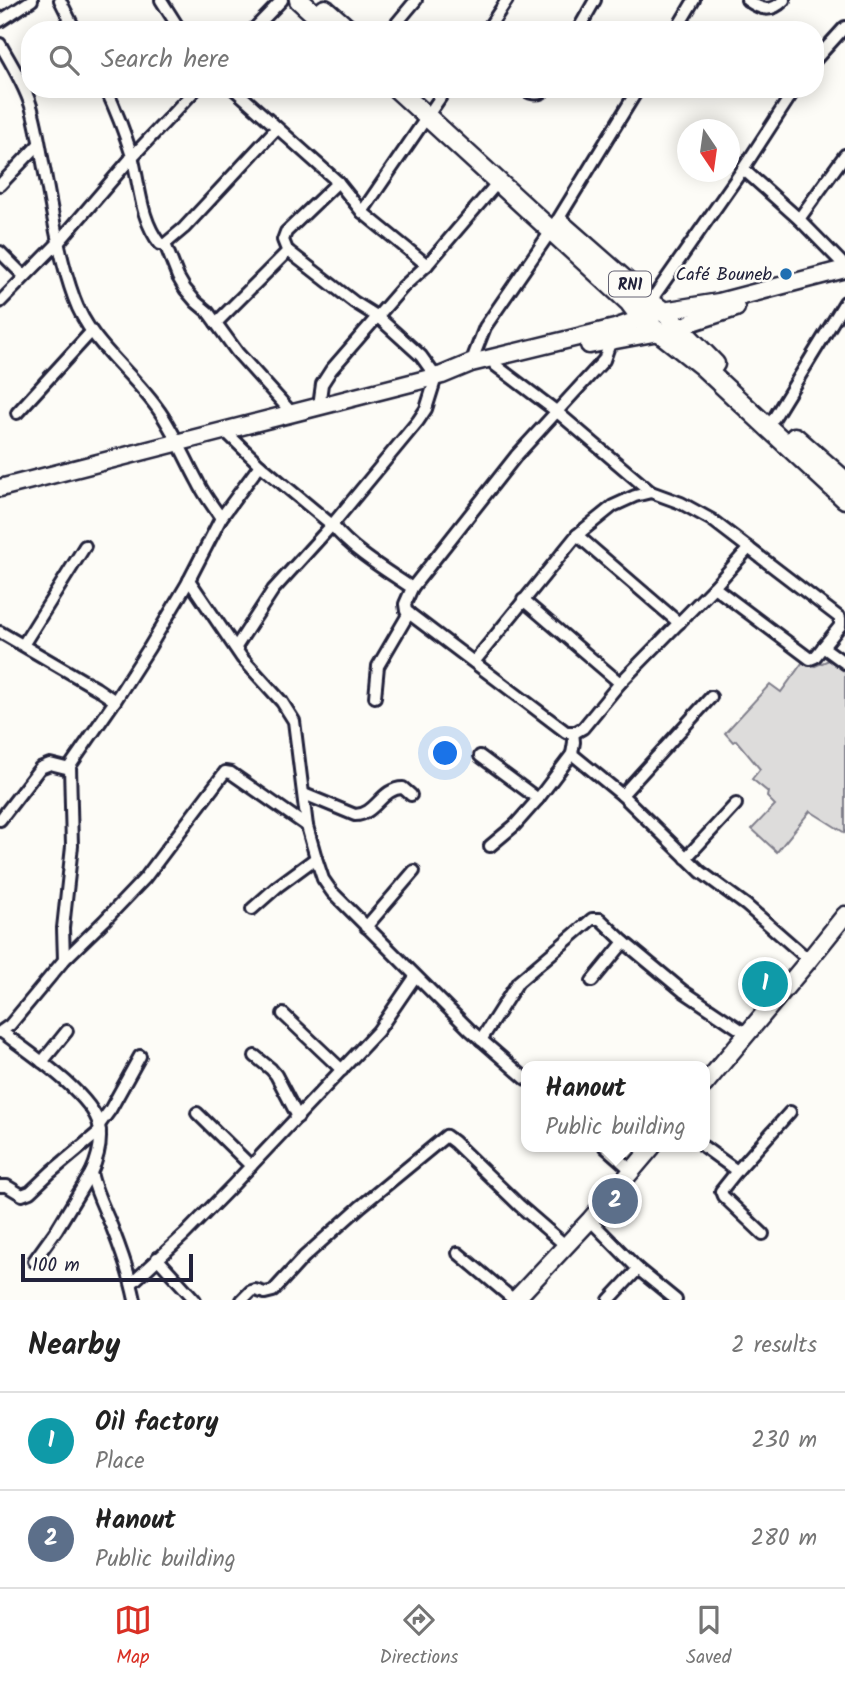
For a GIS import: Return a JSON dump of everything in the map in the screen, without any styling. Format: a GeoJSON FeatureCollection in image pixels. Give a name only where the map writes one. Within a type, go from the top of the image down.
{"type":"FeatureCollection","features":[{"type":"Feature","properties":{"kind":"main road"},"geometry":{"type":"LineString","coordinates":[[299,0],[322,21]]}},
{"type":"Feature","properties":{"kind":"main road"},"geometry":{"type":"LineString","coordinates":[[325,3],[341,21]]}},
{"type":"Feature","properties":{"kind":"main road","name":"RN1"},"geometry":{"type":"LineString","coordinates":[[410,98],[431,113],[554,225],[629,302],[640,318],[702,366],[845,499]]}},
{"type":"Feature","properties":{"kind":"main road","name":"RN1"},"geometry":{"type":"LineString","coordinates":[[420,98],[498,182],[657,306],[774,418],[843,475]]}},
{"type":"Feature","properties":{"kind":"main road"},"geometry":{"type":"LineString","coordinates":[[0,488],[365,396],[439,376],[471,363],[615,328],[640,318],[657,306],[719,302],[845,268]]}},
{"type":"Feature","properties":{"kind":"main road"},"geometry":{"type":"LineString","coordinates":[[439,376],[680,328],[716,314],[845,279]]}},
{"type":"Feature","properties":{"kind":"main road"},"geometry":{"type":"LineString","coordinates":[[710,1078],[845,915]]}},
{"type":"Feature","properties":{"kind":"main road"},"geometry":{"type":"LineString","coordinates":[[514,1300],[590,1220],[647,1152]]}},
{"type":"Feature","properties":{"kind":"street"},"geometry":{"type":"LineString","coordinates":[[0,21],[32,0]]}},
{"type":"Feature","properties":{"kind":"street"},"geometry":{"type":"LineString","coordinates":[[60,0],[70,21]]}},
{"type":"Feature","properties":{"kind":"street"},"geometry":{"type":"LineString","coordinates":[[161,0],[174,21]]}},
{"type":"Feature","properties":{"kind":"street"},"geometry":{"type":"LineString","coordinates":[[262,21],[282,0]]}},
{"type":"Feature","properties":{"kind":"street"},"geometry":{"type":"LineString","coordinates":[[398,21],[415,0]]}},
{"type":"Feature","properties":{"kind":"street"},"geometry":{"type":"LineString","coordinates":[[493,21],[507,0]]}},
{"type":"Feature","properties":{"kind":"street"},"geometry":{"type":"LineString","coordinates":[[583,21],[595,0]]}},
{"type":"Feature","properties":{"kind":"street"},"geometry":{"type":"LineString","coordinates":[[681,21],[694,0]]}},
{"type":"Feature","properties":{"kind":"street"},"geometry":{"type":"LineString","coordinates":[[747,0],[768,10],[784,0]]}},
{"type":"Feature","properties":{"kind":"street"},"geometry":{"type":"LineString","coordinates":[[824,50],[845,27]]}},
{"type":"Feature","properties":{"kind":"street"},"geometry":{"type":"LineString","coordinates":[[0,44],[21,84]]}},
{"type":"Feature","properties":{"kind":"street"},"geometry":{"type":"LineString","coordinates":[[28,98],[37,130],[64,267],[74,300],[91,332],[158,409],[179,442],[198,484],[221,518]]}},
{"type":"Feature","properties":{"kind":"street"},"geometry":{"type":"LineString","coordinates":[[109,98],[132,158],[146,218],[158,242],[165,244]]}},
{"type":"Feature","properties":{"kind":"street"},"geometry":{"type":"LineString","coordinates":[[0,302],[59,242],[188,98]]}},
{"type":"Feature","properties":{"kind":"street"},"geometry":{"type":"LineString","coordinates":[[244,98],[338,182],[362,212],[427,265]]}},
{"type":"Feature","properties":{"kind":"street"},"geometry":{"type":"LineString","coordinates":[[362,212],[440,98]]}},
{"type":"Feature","properties":{"kind":"street"},"geometry":{"type":"LineString","coordinates":[[471,363],[485,327],[554,225],[632,98]]}},
{"type":"Feature","properties":{"kind":"street"},"geometry":{"type":"LineString","coordinates":[[657,306],[789,98]]}},
{"type":"Feature","properties":{"kind":"street"},"geometry":{"type":"LineString","coordinates":[[165,244],[184,228],[277,128]]}},
{"type":"Feature","properties":{"kind":"street"},"geometry":{"type":"LineString","coordinates":[[0,185],[39,144]]}},
{"type":"Feature","properties":{"kind":"street"},"geometry":{"type":"LineString","coordinates":[[799,219],[845,155]]}},
{"type":"Feature","properties":{"kind":"street"},"geometry":{"type":"LineString","coordinates":[[743,169],[799,219],[845,268]]}},
{"type":"Feature","properties":{"kind":"street"},"geometry":{"type":"LineString","coordinates":[[236,647],[273,590],[332,525],[418,421],[426,409],[439,376],[378,317],[288,251],[284,244],[284,234],[338,182]]}},
{"type":"Feature","properties":{"kind":"street"},"geometry":{"type":"LineString","coordinates":[[319,406],[322,384],[326,377],[402,287],[427,265],[498,182]]}},
{"type":"Feature","properties":{"kind":"street"},"geometry":{"type":"LineString","coordinates":[[165,244],[178,277],[186,289],[237,352],[292,413]]}},
{"type":"Feature","properties":{"kind":"street"},"geometry":{"type":"LineString","coordinates":[[216,323],[288,251]]}},
{"type":"Feature","properties":{"kind":"street"},"geometry":{"type":"LineString","coordinates":[[0,252],[24,276]]}},
{"type":"Feature","properties":{"kind":"street"},"geometry":{"type":"LineString","coordinates":[[774,418],[845,302]]}},
{"type":"Feature","properties":{"kind":"street"},"geometry":{"type":"LineString","coordinates":[[17,413],[91,332]]}},
{"type":"Feature","properties":{"kind":"street"},"geometry":{"type":"LineString","coordinates":[[611,340],[604,360],[516,456],[412,588],[405,604],[406,611],[562,730],[573,732],[585,725],[620,683],[749,548]]}},
{"type":"Feature","properties":{"kind":"street"},"geometry":{"type":"LineString","coordinates":[[495,365],[556,411],[651,492],[681,503],[712,520],[840,618],[840,626],[815,657],[810,659],[714,587]]}},
{"type":"Feature","properties":{"kind":"street"},"geometry":{"type":"LineString","coordinates":[[226,432],[260,465],[332,525],[353,547],[412,588]]}},
{"type":"Feature","properties":{"kind":"street"},"geometry":{"type":"LineString","coordinates":[[64,960],[63,928],[72,846],[69,769],[72,761],[115,701],[189,580],[221,518],[260,465]]}},
{"type":"Feature","properties":{"kind":"street"},"geometry":{"type":"LineString","coordinates":[[474,662],[577,535],[612,506],[651,492]]}},
{"type":"Feature","properties":{"kind":"street"},"geometry":{"type":"LineString","coordinates":[[577,535],[679,623]]}},
{"type":"Feature","properties":{"kind":"street"},"geometry":{"type":"LineString","coordinates":[[23,645],[85,546]]}},
{"type":"Feature","properties":{"kind":"street"},"geometry":{"type":"LineString","coordinates":[[189,580],[242,658],[282,702],[294,721],[307,826],[323,879],[332,892],[415,977],[481,1041],[521,1075]]}},
{"type":"Feature","properties":{"kind":"street"},"geometry":{"type":"LineString","coordinates":[[523,600],[620,683]]}},
{"type":"Feature","properties":{"kind":"street"},"geometry":{"type":"LineString","coordinates":[[375,697],[378,666],[410,613]]}},
{"type":"Feature","properties":{"kind":"street"},"geometry":{"type":"LineString","coordinates":[[0,632],[115,701]]}},
{"type":"Feature","properties":{"kind":"street"},"geometry":{"type":"LineString","coordinates":[[823,647],[845,663]]}},
{"type":"Feature","properties":{"kind":"street"},"geometry":{"type":"LineString","coordinates":[[622,795],[711,697]]}},
{"type":"Feature","properties":{"kind":"street"},"geometry":{"type":"LineString","coordinates":[[490,846],[515,825],[572,754],[573,732]]}},
{"type":"Feature","properties":{"kind":"street"},"geometry":{"type":"LineString","coordinates":[[572,754],[622,795],[701,872],[746,905],[809,960]]}},
{"type":"Feature","properties":{"kind":"street"},"geometry":{"type":"LineString","coordinates":[[480,756],[538,799]]}},
{"type":"Feature","properties":{"kind":"street"},"geometry":{"type":"LineString","coordinates":[[0,820],[40,768],[50,764],[69,769]]}},
{"type":"Feature","properties":{"kind":"street"},"geometry":{"type":"LineString","coordinates":[[34,1261],[57,1229],[97,1160],[99,1128],[97,1118],[70,1085],[1,1032],[39,992],[64,960],[145,878],[225,772],[231,773],[307,826]]}},
{"type":"Feature","properties":{"kind":"street"},"geometry":{"type":"LineString","coordinates":[[304,794],[355,815],[370,810],[397,788],[403,788],[411,795]]}},
{"type":"Feature","properties":{"kind":"street"},"geometry":{"type":"LineString","coordinates":[[686,858],[736,804]]}},
{"type":"Feature","properties":{"kind":"street"},"geometry":{"type":"LineString","coordinates":[[252,909],[316,858]]}},
{"type":"Feature","properties":{"kind":"street"},"geometry":{"type":"LineString","coordinates":[[366,927],[414,871]]}},
{"type":"Feature","properties":{"kind":"street"},"geometry":{"type":"LineString","coordinates":[[481,1041],[518,982],[592,919],[600,919],[682,991],[747,1034]]}},
{"type":"Feature","properties":{"kind":"street"},"geometry":{"type":"LineString","coordinates":[[592,981],[624,942]]}},
{"type":"Feature","properties":{"kind":"street"},"geometry":{"type":"LineString","coordinates":[[132,1283],[184,1234],[342,1070],[378,1031],[415,977]]}},
{"type":"Feature","properties":{"kind":"street"},"geometry":{"type":"LineString","coordinates":[[283,1014],[342,1070]]}},
{"type":"Feature","properties":{"kind":"street"},"geometry":{"type":"LineString","coordinates":[[42,1062],[68,1031]]}},
{"type":"Feature","properties":{"kind":"street"},"geometry":{"type":"LineString","coordinates":[[0,1186],[7,1186],[22,1195],[28,1194],[99,1128],[140,1056]]}},
{"type":"Feature","properties":{"kind":"street"},"geometry":{"type":"LineString","coordinates":[[255,1056],[276,1075],[298,1117]]}},
{"type":"Feature","properties":{"kind":"street"},"geometry":{"type":"LineString","coordinates":[[762,1234],[722,1191],[790,1112]]}},
{"type":"Feature","properties":{"kind":"street"},"geometry":{"type":"LineString","coordinates":[[197,1113],[251,1166]]}},
{"type":"Feature","properties":{"kind":"street"},"geometry":{"type":"LineString","coordinates":[[242,1300],[251,1291],[273,1291],[304,1257],[446,1136],[565,1245]]}},
{"type":"Feature","properties":{"kind":"street"},"geometry":{"type":"LineString","coordinates":[[710,1151],[737,1171]]}},
{"type":"Feature","properties":{"kind":"street"},"geometry":{"type":"LineString","coordinates":[[611,1152],[631,1170]]}},
{"type":"Feature","properties":{"kind":"street"},"geometry":{"type":"LineString","coordinates":[[91,1172],[99,1201],[113,1230],[132,1283],[135,1300]]}},
{"type":"Feature","properties":{"kind":"street"},"geometry":{"type":"LineString","coordinates":[[590,1220],[638,1269],[676,1300]]}},
{"type":"Feature","properties":{"kind":"street"},"geometry":{"type":"LineString","coordinates":[[458,1253],[514,1300]]}},
{"type":"Feature","properties":{"kind":"street"},"geometry":{"type":"LineString","coordinates":[[157,1258],[195,1300]]}},
{"type":"Feature","properties":{"kind":"street"},"geometry":{"type":"LineString","coordinates":[[609,1300],[638,1269]]}},
{"type":"Feature","properties":{"kind":"shaded area"},"geometry":{"type":"Polygon","coordinates":[[[805,659],[815,666],[829,660],[845,672],[845,833],[810,811],[777,852],[752,829],[775,805],[767,797],[768,792],[752,779],[760,769],[736,740],[733,742],[725,733],[770,684],[781,692],[805,659]]]}},
{"type":"Feature","properties":{"kind":"place","name":"Café Bouneb"},"geometry":{"type":"Point","coordinates":[786,274]}},
{"type":"Feature","properties":{"kind":"place","name":"Oil factory"},"geometry":{"type":"Point","coordinates":[765,984]}},
{"type":"Feature","properties":{"kind":"place","name":"Hanout"},"geometry":{"type":"Point","coordinates":[615,1201]}}]}
